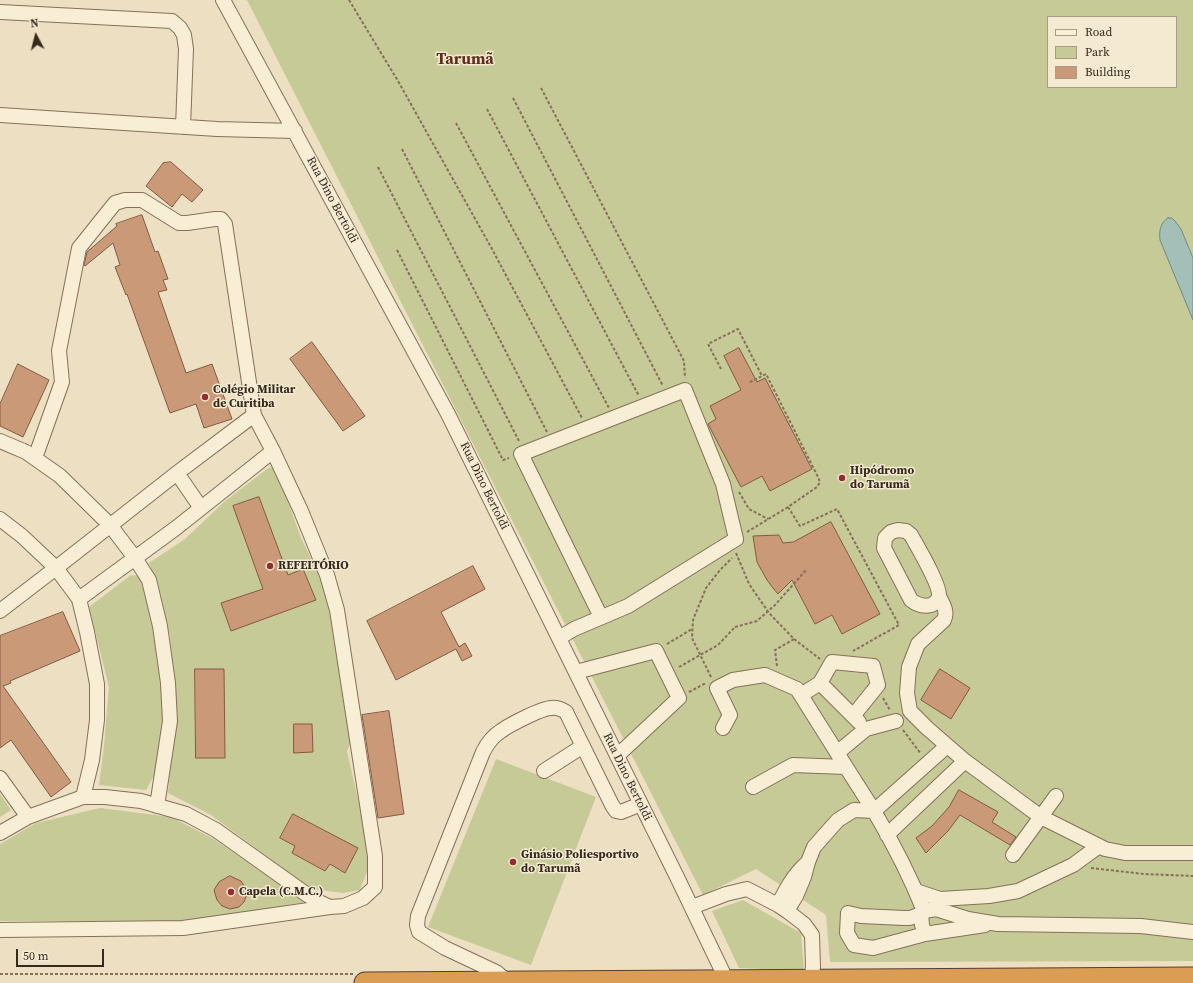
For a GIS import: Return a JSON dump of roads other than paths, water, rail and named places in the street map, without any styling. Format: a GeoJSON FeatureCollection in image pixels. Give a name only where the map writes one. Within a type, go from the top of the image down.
{"type":"FeatureCollection","features":[{"type":"Feature","properties":{"kind":"highway"},"geometry":{"type":"LineString","coordinates":[[365,983],[811,980],[1188,980]]}},
{"type":"Feature","properties":{"kind":"street","name":"Rua Dino Bertoldi"},"geometry":{"type":"LineString","coordinates":[[224,0],[448,414],[692,907],[727,981]]}},
{"type":"Feature","properties":{"kind":"street"},"geometry":{"type":"LineString","coordinates":[[0,12],[172,21],[180,28],[184,35],[186,49],[183,127]]}},
{"type":"Feature","properties":{"kind":"street"},"geometry":{"type":"LineString","coordinates":[[0,114],[217,129],[295,131]]}},
{"type":"Feature","properties":{"kind":"street"},"geometry":{"type":"LineString","coordinates":[[0,930],[183,928],[344,906],[363,898],[375,887],[375,856],[337,610],[327,575],[301,512],[273,451],[254,415],[225,224],[221,219],[179,223],[142,200],[125,200],[116,203],[79,248],[60,351],[62,382],[35,458]]}},
{"type":"Feature","properties":{"kind":"street"},"geometry":{"type":"LineString","coordinates":[[559,638],[598,626],[600,622],[599,614],[523,453],[685,390],[723,484],[736,539],[628,606],[599,614]]}},
{"type":"Feature","properties":{"kind":"street"},"geometry":{"type":"LineString","coordinates":[[0,611],[254,415]]}},
{"type":"Feature","properties":{"kind":"street"},"geometry":{"type":"LineString","coordinates":[[0,441],[26,452],[60,476],[110,525],[135,558],[149,580],[160,626],[168,683],[170,721],[157,806]]}},
{"type":"Feature","properties":{"kind":"street"},"geometry":{"type":"LineString","coordinates":[[79,599],[201,508],[273,451]]}},
{"type":"Feature","properties":{"kind":"street"},"geometry":{"type":"LineString","coordinates":[[177,473],[201,508]]}},
{"type":"Feature","properties":{"kind":"street"},"geometry":{"type":"LineString","coordinates":[[0,519],[22,536],[56,568],[79,599],[88,632],[97,684],[97,720],[92,760],[83,797]]}},
{"type":"Feature","properties":{"kind":"street"},"geometry":{"type":"LineString","coordinates":[[939,596],[936,602],[930,605],[923,606],[911,600],[884,548],[885,538],[891,532],[898,530],[906,531],[911,535],[933,576],[946,615],[944,620],[918,644],[909,666],[907,693],[910,711],[926,728],[965,761],[1041,816],[1105,849],[1119,852],[1193,853]]}},
{"type":"Feature","properties":{"kind":"street"},"geometry":{"type":"LineString","coordinates":[[576,672],[656,651],[667,673],[679,698],[617,756]]}},
{"type":"Feature","properties":{"kind":"street"},"geometry":{"type":"LineString","coordinates":[[801,695],[820,683],[832,662],[873,666],[878,685],[853,716]]}},
{"type":"Feature","properties":{"kind":"street"},"geometry":{"type":"LineString","coordinates":[[722,728],[730,715],[717,688],[733,680],[765,675],[797,689],[874,811],[887,835],[916,891],[923,912],[922,925],[925,934]]}},
{"type":"Feature","properties":{"kind":"street"},"geometry":{"type":"LineString","coordinates":[[820,683],[866,729]]}},
{"type":"Feature","properties":{"kind":"street"},"geometry":{"type":"LineString","coordinates":[[508,982],[496,972],[445,948],[419,932],[417,925],[418,916],[483,752],[492,739],[500,731],[541,711],[550,708],[559,708],[566,712],[616,811],[621,812],[641,804]]}},
{"type":"Feature","properties":{"kind":"street"},"geometry":{"type":"LineString","coordinates":[[837,753],[866,729],[896,721]]}},
{"type":"Feature","properties":{"kind":"street"},"geometry":{"type":"LineString","coordinates":[[544,771],[583,746]]}},
{"type":"Feature","properties":{"kind":"street"},"geometry":{"type":"LineString","coordinates":[[783,908],[796,896],[814,847],[838,820],[854,810],[874,811],[947,746]]}},
{"type":"Feature","properties":{"kind":"street"},"geometry":{"type":"LineString","coordinates":[[887,835],[965,761]]}},
{"type":"Feature","properties":{"kind":"street"},"geometry":{"type":"LineString","coordinates":[[753,787],[793,765],[846,767]]}},
{"type":"Feature","properties":{"kind":"street"},"geometry":{"type":"LineString","coordinates":[[0,778],[28,817]]}},
{"type":"Feature","properties":{"kind":"street"},"geometry":{"type":"LineString","coordinates":[[854,810],[857,786]]}},
{"type":"Feature","properties":{"kind":"street"},"geometry":{"type":"LineString","coordinates":[[1013,855],[1056,796]]}},
{"type":"Feature","properties":{"kind":"street"},"geometry":{"type":"LineString","coordinates":[[0,833],[28,817],[83,797],[105,797],[141,801],[186,814],[216,830],[306,894],[330,907]]}},
{"type":"Feature","properties":{"kind":"street"},"geometry":{"type":"LineString","coordinates":[[916,891],[940,899],[989,896],[1018,891],[1073,866],[1099,846]]}},
{"type":"Feature","properties":{"kind":"street"},"geometry":{"type":"LineString","coordinates":[[692,907],[726,894],[747,889],[783,908],[804,924],[812,935],[813,967],[811,980]]}},
{"type":"Feature","properties":{"kind":"street"},"geometry":{"type":"LineString","coordinates":[[998,924],[968,919],[936,909],[923,912],[910,918],[861,916],[848,913],[847,933],[854,945],[873,948],[925,934],[998,924],[1141,926],[1193,932]]}},
{"type":"Feature","properties":{"kind":"water"},"geometry":{"type":"Polygon","coordinates":[[[1168,218],[1172,218],[1181,229],[1193,258],[1193,320],[1160,240],[1163,222],[1168,218]]]}},
{"type":"Feature","properties":{"kind":"place","name":"Colégio Militar de Curitiba"},"geometry":{"type":"Point","coordinates":[205,397]}},
{"type":"Feature","properties":{"kind":"place","name":"Hipódromo do Tarumã"},"geometry":{"type":"Point","coordinates":[842,478]}},
{"type":"Feature","properties":{"kind":"place","name":"REFEITÓRIO"},"geometry":{"type":"Point","coordinates":[270,566]}},
{"type":"Feature","properties":{"kind":"place","name":"Ginásio Poliesportivo do Tarumã"},"geometry":{"type":"Point","coordinates":[513,862]}},
{"type":"Feature","properties":{"kind":"place","name":"Capela (C.M.C.)"},"geometry":{"type":"Point","coordinates":[231,892]}},
{"type":"Feature","properties":{"kind":"district","name":"Tarumã"},"geometry":{"type":"Point","coordinates":[465,60]}}]}
